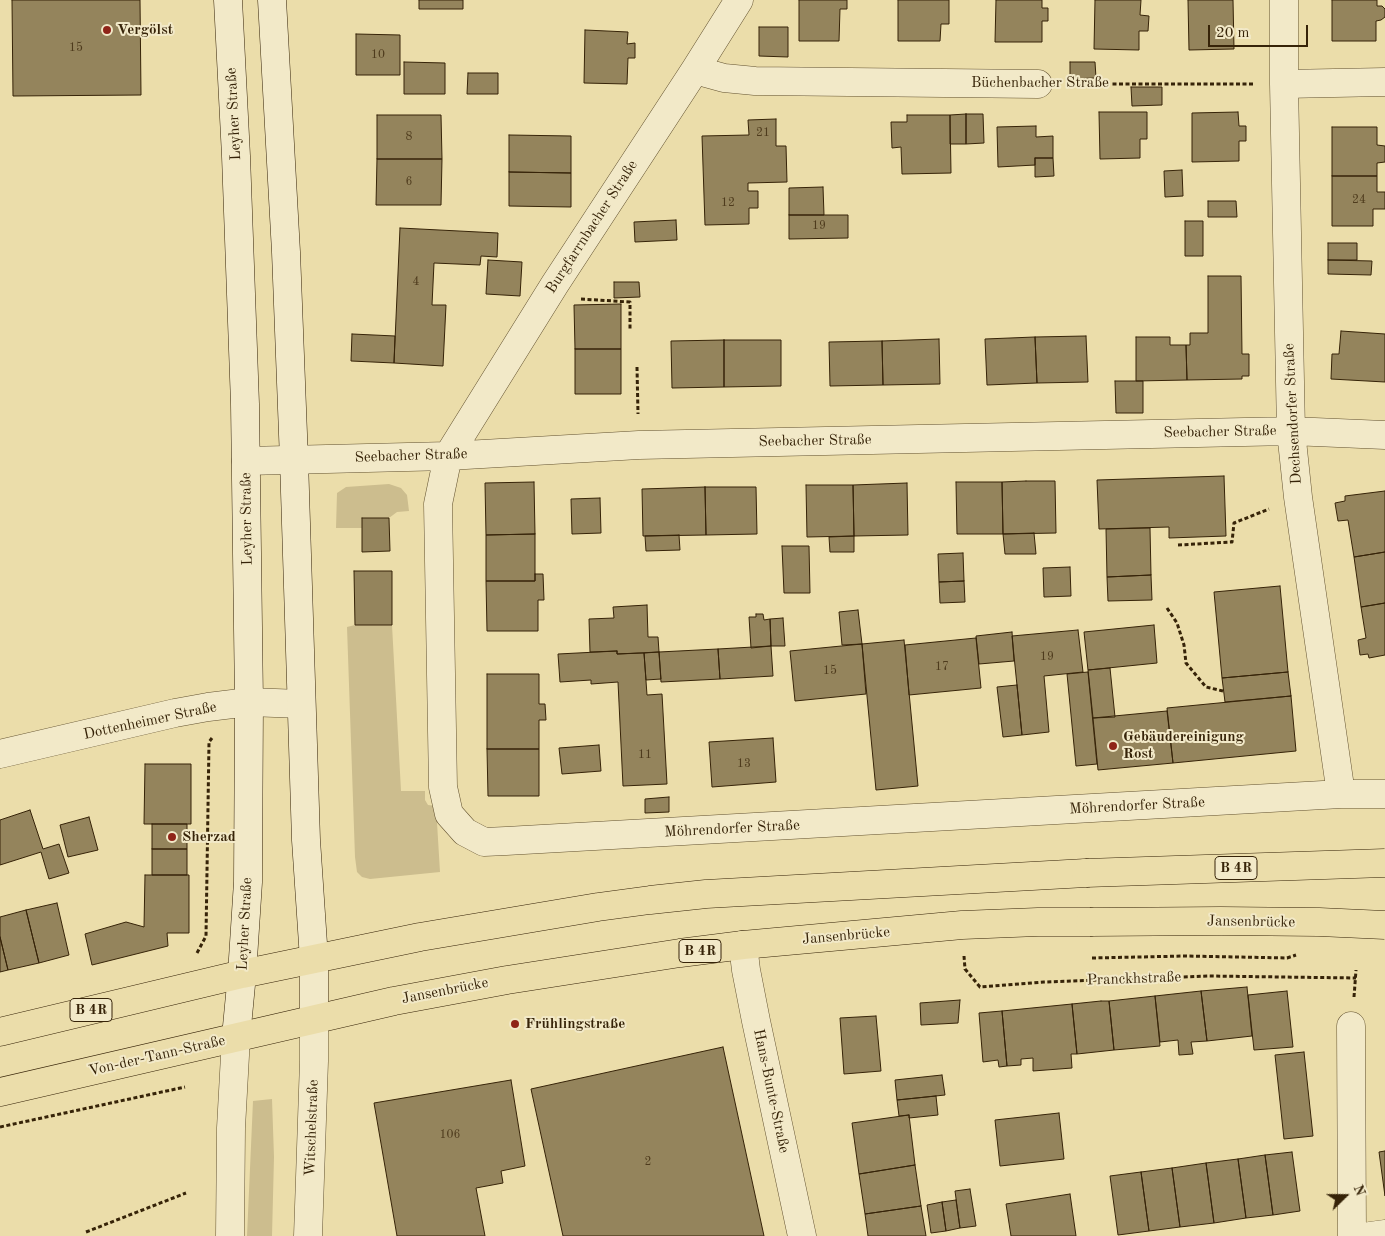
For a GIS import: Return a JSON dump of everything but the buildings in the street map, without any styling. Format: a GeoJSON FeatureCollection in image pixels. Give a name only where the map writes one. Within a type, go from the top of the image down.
{"type":"FeatureCollection","features":[{"type":"Feature","properties":{"kind":"main road","name":"B 4R"},"geometry":{"type":"LineString","coordinates":[[0,1032],[242,974],[314,959],[483,926],[650,900],[706,894],[1086,872],[1385,863]]}},
{"type":"Feature","properties":{"kind":"main road","name":"Jansenbrücke"},"geometry":{"type":"LineString","coordinates":[[314,1019],[394,1001],[508,980],[670,955],[743,945],[962,925],[1038,922],[1221,921],[1385,925]]}},
{"type":"Feature","properties":{"kind":"main road","name":"Von-der-Tann-Straße"},"geometry":{"type":"LineString","coordinates":[[0,1092],[314,1019]]}},
{"type":"Feature","properties":{"kind":"street","name":"Leyher Straße"},"geometry":{"type":"LineString","coordinates":[[228,0],[239,236],[246,461],[249,702],[248,882],[236,1037]]}},
{"type":"Feature","properties":{"kind":"street"},"geometry":{"type":"LineString","coordinates":[[272,0],[286,252],[306,840],[314,959],[314,1019]]}},
{"type":"Feature","properties":{"kind":"street","name":"Burgfarrnbacher Straße"},"geometry":{"type":"LineString","coordinates":[[448,456],[555,284],[695,70],[738,0]]}},
{"type":"Feature","properties":{"kind":"street","name":"Dechsendorfer Straße"},"geometry":{"type":"LineString","coordinates":[[1284,0],[1291,431],[1298,497],[1341,794]]}},
{"type":"Feature","properties":{"kind":"street","name":"Büchenbacher Straße"},"geometry":{"type":"LineString","coordinates":[[695,70],[724,78],[755,81],[1038,84]]}},
{"type":"Feature","properties":{"kind":"street"},"geometry":{"type":"LineString","coordinates":[[1284,84],[1385,82]]}},
{"type":"Feature","properties":{"kind":"street","name":"Seebacher Straße"},"geometry":{"type":"LineString","coordinates":[[246,461],[448,456],[639,445],[1291,431],[1385,435]]}},
{"type":"Feature","properties":{"kind":"street","name":"Möhrendorfer Straße"},"geometry":{"type":"LineString","coordinates":[[448,456],[438,504],[444,787],[449,814],[466,832],[484,842],[1341,794],[1385,794]]}},
{"type":"Feature","properties":{"kind":"street","name":"Dottenheimer Straße"},"geometry":{"type":"LineString","coordinates":[[0,754],[208,707],[249,702],[301,704]]}},
{"type":"Feature","properties":{"kind":"street","name":"Hans-Bunte-Straße"},"geometry":{"type":"LineString","coordinates":[[743,945],[756,1021],[802,1236]]}},
{"type":"Feature","properties":{"kind":"street","name":"Witschelstraße"},"geometry":{"type":"LineString","coordinates":[[308,1236],[314,1019]]}},
{"type":"Feature","properties":{"kind":"street"},"geometry":{"type":"LineString","coordinates":[[1351,1026],[1352,1236]]}},
{"type":"Feature","properties":{"kind":"street"},"geometry":{"type":"LineString","coordinates":[[230,1236],[231,1128],[236,1037]]}},
{"type":"Feature","properties":{"kind":"street"},"geometry":{"type":"LineString","coordinates":[[1370,1236],[1385,1234]]}},
{"type":"Feature","properties":{"kind":"path","name":"Büchenbacher Straße"},"geometry":{"type":"LineString","coordinates":[[1038,84],[1284,84]]}},
{"type":"Feature","properties":{"kind":"path"},"geometry":{"type":"LineString","coordinates":[[555,284],[577,299],[630,302],[630,330]]}},
{"type":"Feature","properties":{"kind":"path"},"geometry":{"type":"LineString","coordinates":[[637,367],[639,445]]}},
{"type":"Feature","properties":{"kind":"path"},"geometry":{"type":"LineString","coordinates":[[1178,545],[1232,542],[1234,523],[1298,497]]}},
{"type":"Feature","properties":{"kind":"path"},"geometry":{"type":"LineString","coordinates":[[1166,608],[1177,622],[1184,645],[1186,663],[1206,688],[1223,691]]}},
{"type":"Feature","properties":{"kind":"path"},"geometry":{"type":"LineString","coordinates":[[195,958],[206,936],[208,742]]}},
{"type":"Feature","properties":{"kind":"path","name":"Pranckhstraße"},"geometry":{"type":"LineString","coordinates":[[962,925],[965,969],[980,987],[1044,982],[1208,976],[1356,978]]}},
{"type":"Feature","properties":{"kind":"path"},"geometry":{"type":"LineString","coordinates":[[0,1127],[185,1088]]}},
{"type":"Feature","properties":{"kind":"path"},"geometry":{"type":"LineString","coordinates":[[86,1232],[186,1193]]}},
{"type":"Feature","properties":{"kind":"shaded area"},"geometry":{"type":"Polygon","coordinates":[[[389,484],[401,488],[407,495],[409,511],[397,512],[389,518],[362,518],[362,528],[336,528],[337,493],[346,487],[389,484]]]}},
{"type":"Feature","properties":{"kind":"shaded area"},"geometry":{"type":"Polygon","coordinates":[[[355,625],[392,625],[401,791],[425,791],[425,800],[428,805],[436,806],[440,872],[370,879],[362,877],[357,872],[347,627],[355,625]]]}},
{"type":"Feature","properties":{"kind":"shaded area"},"geometry":{"type":"Polygon","coordinates":[[[272,1099],[274,1157],[272,1236],[247,1236],[253,1101],[272,1099]]]}},
{"type":"Feature","properties":{"kind":"place","name":"Vergölst"},"geometry":{"type":"Point","coordinates":[107,30]}},
{"type":"Feature","properties":{"kind":"place","name":"Gebäudereinigung Rost"},"geometry":{"type":"Point","coordinates":[1113,746]}},
{"type":"Feature","properties":{"kind":"place","name":"Sherzad"},"geometry":{"type":"Point","coordinates":[172,837]}},
{"type":"Feature","properties":{"kind":"place","name":"Frühlingstraße"},"geometry":{"type":"Point","coordinates":[515,1024]}}]}
